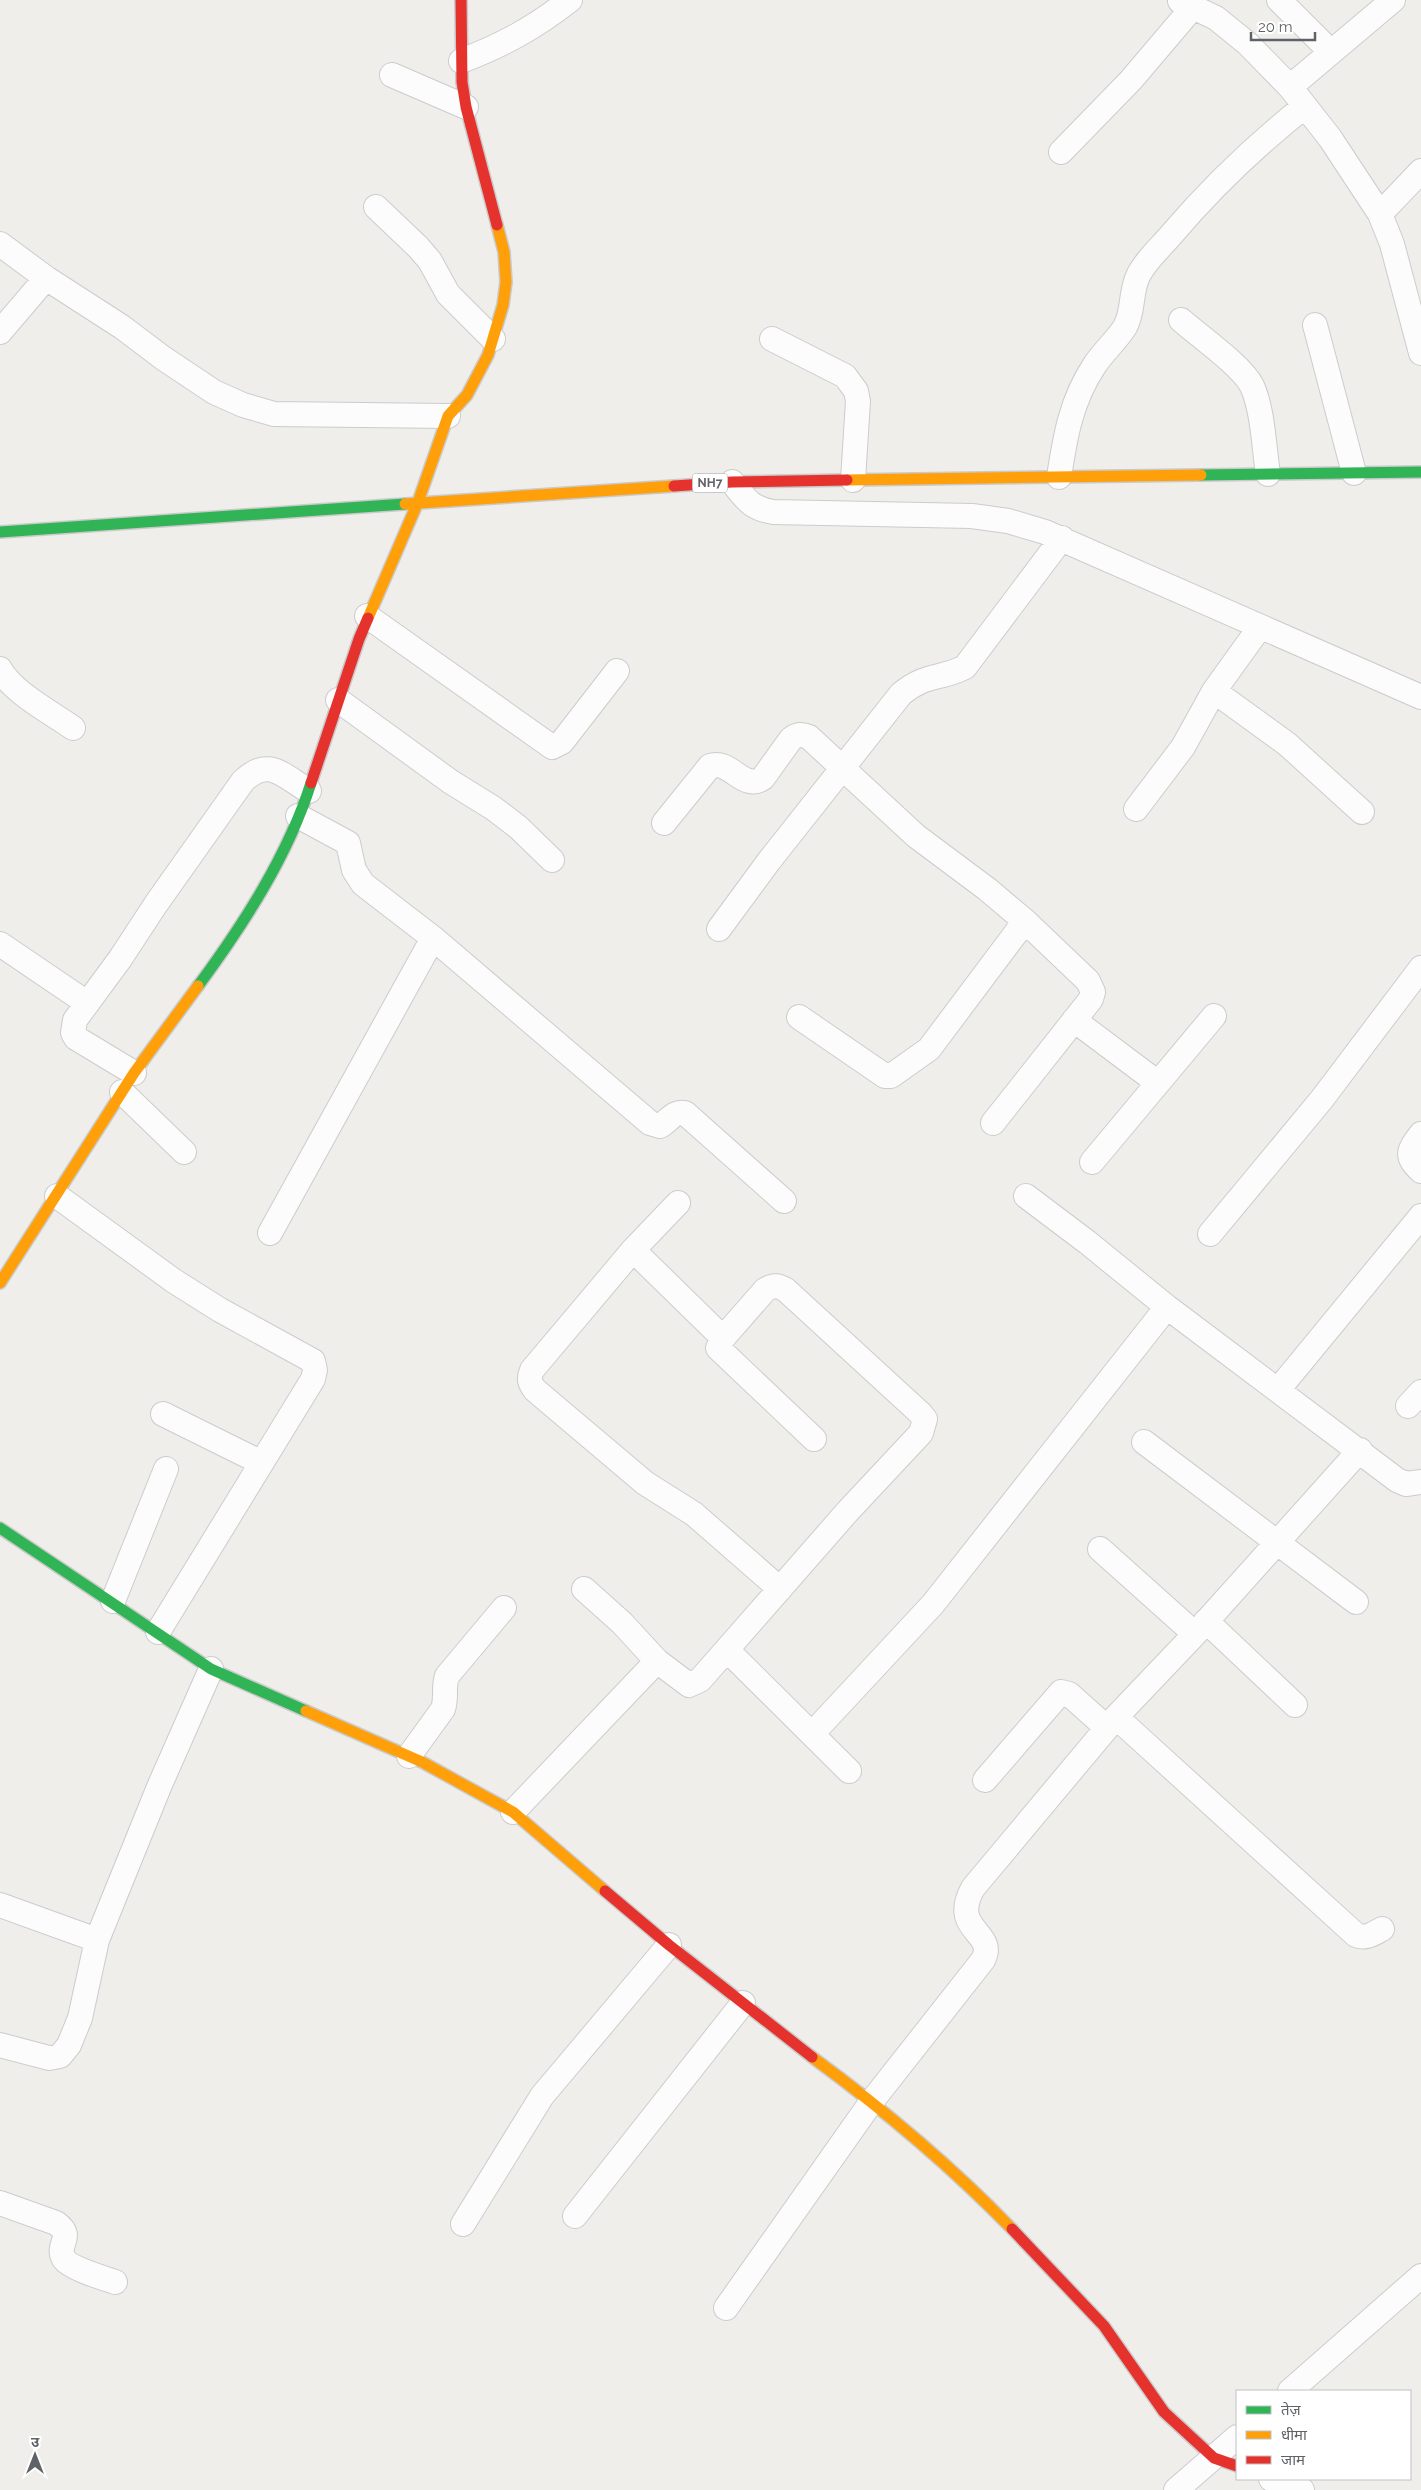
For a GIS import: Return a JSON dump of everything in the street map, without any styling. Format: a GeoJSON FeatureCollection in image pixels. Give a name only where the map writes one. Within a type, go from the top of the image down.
{"type":"FeatureCollection","features":[{"type":"Feature","properties":{"kind":"main road"},"geometry":{"type":"LineString","coordinates":[[0,1283],[128,1083],[225,949],[271,875],[308,791],[367,616],[418,502],[448,416],[467,395],[480,375],[494,339],[503,305],[506,282],[504,252],[481,157],[466,107],[461,61],[461,0]]}},
{"type":"Feature","properties":{"kind":"main road","name":"NH7"},"geometry":{"type":"LineString","coordinates":[[0,532],[732,482],[1421,472]]}},
{"type":"Feature","properties":{"kind":"main road"},"geometry":{"type":"LineString","coordinates":[[0,1528],[113,1601],[212,1669],[409,1756],[513,1812],[669,1945],[872,2100],[980,2196],[1104,2326],[1164,2412],[1214,2458],[1236,2466]]}},
{"type":"Feature","properties":{"kind":"street"},"geometry":{"type":"LineString","coordinates":[[461,61],[498,47],[529,30],[570,0]]}},
{"type":"Feature","properties":{"kind":"street"},"geometry":{"type":"LineString","coordinates":[[1279,0],[1331,52]]}},
{"type":"Feature","properties":{"kind":"street"},"geometry":{"type":"LineString","coordinates":[[1290,87],[1393,0]]}},
{"type":"Feature","properties":{"kind":"street"},"geometry":{"type":"LineString","coordinates":[[1060,152],[1131,80],[1186,4],[1216,18],[1248,44],[1290,87],[1330,138],[1380,214],[1392,244],[1421,353]]}},
{"type":"Feature","properties":{"kind":"street"},"geometry":{"type":"LineString","coordinates":[[392,75],[466,107]]}},
{"type":"Feature","properties":{"kind":"street"},"geometry":{"type":"LineString","coordinates":[[1059,477],[1066,431],[1072,410],[1081,388],[1095,365],[1130,318],[1134,288],[1138,276],[1176,229],[1221,179],[1263,139],[1305,106]]}},
{"type":"Feature","properties":{"kind":"street"},"geometry":{"type":"LineString","coordinates":[[1380,214],[1421,171]]}},
{"type":"Feature","properties":{"kind":"street"},"geometry":{"type":"LineString","coordinates":[[376,207],[418,247],[430,261],[448,294],[494,339]]}},
{"type":"Feature","properties":{"kind":"street"},"geometry":{"type":"LineString","coordinates":[[0,244],[46,278],[122,327],[163,358],[214,392],[243,405],[282,414],[448,416]]}},
{"type":"Feature","properties":{"kind":"street"},"geometry":{"type":"LineString","coordinates":[[0,332],[46,278]]}},
{"type":"Feature","properties":{"kind":"street"},"geometry":{"type":"LineString","coordinates":[[1181,320],[1241,371],[1252,385],[1257,401],[1268,474]]}},
{"type":"Feature","properties":{"kind":"street"},"geometry":{"type":"LineString","coordinates":[[1315,325],[1354,473]]}},
{"type":"Feature","properties":{"kind":"street"},"geometry":{"type":"LineString","coordinates":[[772,339],[845,376],[852,383],[858,401],[853,480]]}},
{"type":"Feature","properties":{"kind":"street"},"geometry":{"type":"LineString","coordinates":[[732,482],[750,504],[760,510],[972,516],[1008,521],[1062,538],[1421,697]]}},
{"type":"Feature","properties":{"kind":"street"},"geometry":{"type":"LineString","coordinates":[[720,929],[901,694],[912,684],[924,678],[955,672],[965,667],[1062,538]]}},
{"type":"Feature","properties":{"kind":"street"},"geometry":{"type":"LineString","coordinates":[[367,616],[552,747],[562,742],[617,671]]}},
{"type":"Feature","properties":{"kind":"street"},"geometry":{"type":"LineString","coordinates":[[1136,809],[1183,747],[1214,691],[1260,627]]}},
{"type":"Feature","properties":{"kind":"street"},"geometry":{"type":"LineString","coordinates":[[0,669],[4,677],[18,689],[73,728]]}},
{"type":"Feature","properties":{"kind":"street"},"geometry":{"type":"LineString","coordinates":[[1214,691],[1286,744],[1362,812]]}},
{"type":"Feature","properties":{"kind":"street"},"geometry":{"type":"LineString","coordinates":[[338,700],[452,782],[494,808],[518,827],[552,860]]}},
{"type":"Feature","properties":{"kind":"street"},"geometry":{"type":"LineString","coordinates":[[664,823],[710,766],[716,764],[723,766],[748,781],[758,782],[797,734],[809,737],[916,836],[988,889],[1025,921],[1092,987],[1091,999],[993,1123]]}},
{"type":"Feature","properties":{"kind":"street"},"geometry":{"type":"LineString","coordinates":[[184,1152],[128,1083],[76,1038],[73,1033],[75,1020],[120,960],[156,904],[243,781],[252,772],[262,768],[273,769],[308,791]]}},
{"type":"Feature","properties":{"kind":"street"},"geometry":{"type":"LineString","coordinates":[[298,816],[348,844],[354,870],[363,884],[433,938],[650,1123],[660,1126],[678,1112],[693,1118],[784,1201]]}},
{"type":"Feature","properties":{"kind":"street"},"geometry":{"type":"LineString","coordinates":[[799,1017],[885,1076],[891,1076],[929,1049],[1025,921]]}},
{"type":"Feature","properties":{"kind":"street"},"geometry":{"type":"LineString","coordinates":[[270,1233],[433,938]]}},
{"type":"Feature","properties":{"kind":"street"},"geometry":{"type":"LineString","coordinates":[[0,944],[87,1003]]}},
{"type":"Feature","properties":{"kind":"street"},"geometry":{"type":"LineString","coordinates":[[1210,1234],[1322,1099],[1421,968]]}},
{"type":"Feature","properties":{"kind":"street"},"geometry":{"type":"LineString","coordinates":[[1092,1162],[1214,1016]]}},
{"type":"Feature","properties":{"kind":"street"},"geometry":{"type":"LineString","coordinates":[[1074,1020],[1158,1083]]}},
{"type":"Feature","properties":{"kind":"street"},"geometry":{"type":"LineString","coordinates":[[1421,1134],[1411,1148],[1410,1156],[1412,1162],[1421,1171]]}},
{"type":"Feature","properties":{"kind":"street"},"geometry":{"type":"LineString","coordinates":[[57,1196],[174,1281],[220,1310],[313,1361],[315,1370],[313,1380],[260,1462],[158,1632]]}},
{"type":"Feature","properties":{"kind":"street"},"geometry":{"type":"LineString","coordinates":[[1026,1196],[1167,1306],[1360,1450],[1397,1480],[1406,1484],[1421,1482]]}},
{"type":"Feature","properties":{"kind":"street"},"geometry":{"type":"LineString","coordinates":[[678,1203],[633,1250],[532,1370],[530,1383],[534,1390],[645,1483],[694,1514],[780,1589]]}},
{"type":"Feature","properties":{"kind":"street"},"geometry":{"type":"LineString","coordinates":[[1278,1390],[1421,1216]]}},
{"type":"Feature","properties":{"kind":"street"},"geometry":{"type":"LineString","coordinates":[[633,1250],[724,1338]]}},
{"type":"Feature","properties":{"kind":"street"},"geometry":{"type":"LineString","coordinates":[[584,1589],[622,1623],[657,1661],[689,1686],[700,1680],[848,1510],[921,1434],[925,1425],[924,1419],[779,1286],[772,1286],[765,1290],[724,1338],[718,1348],[720,1353],[814,1439]]}},
{"type":"Feature","properties":{"kind":"street"},"geometry":{"type":"LineString","coordinates":[[812,1734],[933,1604],[1167,1306]]}},
{"type":"Feature","properties":{"kind":"street"},"geometry":{"type":"LineString","coordinates":[[163,1414],[260,1462]]}},
{"type":"Feature","properties":{"kind":"street"},"geometry":{"type":"LineString","coordinates":[[1144,1442],[1356,1602]]}},
{"type":"Feature","properties":{"kind":"street"},"geometry":{"type":"LineString","coordinates":[[726,2308],[872,2100],[986,1954],[986,1946],[966,1917],[964,1910],[973,1888],[1112,1722],[1201,1628],[1360,1450]]}},
{"type":"Feature","properties":{"kind":"street"},"geometry":{"type":"LineString","coordinates":[[113,1601],[166,1469]]}},
{"type":"Feature","properties":{"kind":"street"},"geometry":{"type":"LineString","coordinates":[[1100,1550],[1201,1628],[1295,1705]]}},
{"type":"Feature","properties":{"kind":"street"},"geometry":{"type":"LineString","coordinates":[[409,1756],[443,1709],[446,1700],[444,1683],[447,1676],[504,1608]]}},
{"type":"Feature","properties":{"kind":"street"},"geometry":{"type":"LineString","coordinates":[[727,1650],[849,1771]]}},
{"type":"Feature","properties":{"kind":"street"},"geometry":{"type":"LineString","coordinates":[[513,1812],[657,1661]]}},
{"type":"Feature","properties":{"kind":"street"},"geometry":{"type":"LineString","coordinates":[[0,2045],[49,2058],[60,2056],[65,2052],[80,2018],[97,1940],[159,1787],[212,1669]]}},
{"type":"Feature","properties":{"kind":"street"},"geometry":{"type":"LineString","coordinates":[[985,1780],[1060,1692],[1069,1694],[1112,1722],[1356,1935],[1362,1938],[1382,1929]]}},
{"type":"Feature","properties":{"kind":"street"},"geometry":{"type":"LineString","coordinates":[[0,1905],[97,1940]]}},
{"type":"Feature","properties":{"kind":"street"},"geometry":{"type":"LineString","coordinates":[[463,2224],[542,2096],[669,1945]]}},
{"type":"Feature","properties":{"kind":"street"},"geometry":{"type":"LineString","coordinates":[[575,2216],[743,2003]]}},
{"type":"Feature","properties":{"kind":"street"},"geometry":{"type":"LineString","coordinates":[[0,2203],[63,2228],[66,2235],[62,2253],[64,2259],[72,2265],[115,2282]]}},
{"type":"Feature","properties":{"kind":"street"},"geometry":{"type":"LineString","coordinates":[[1291,2390],[1416,2288]]}},
{"type":"Feature","properties":{"kind":"street"},"geometry":{"type":"LineString","coordinates":[[1176,2490],[1236,2438]]}},
{"type":"Feature","properties":{"kind":"street"},"geometry":{"type":"LineString","coordinates":[[1274,2480],[1302,2490]]}},
{"type":"Feature","properties":{"kind":"traffic: fast"},"geometry":{"type":"LineString","coordinates":[[1201,475],[1421,472]]}},
{"type":"Feature","properties":{"kind":"traffic: fast"},"geometry":{"type":"LineString","coordinates":[[0,532],[405,504]]}},
{"type":"Feature","properties":{"kind":"traffic: fast"},"geometry":{"type":"LineString","coordinates":[[198,986],[263,889],[290,837],[311,783]]}},
{"type":"Feature","properties":{"kind":"traffic: fast"},"geometry":{"type":"LineString","coordinates":[[0,1528],[211,1669],[306,1711]]}},
{"type":"Feature","properties":{"kind":"traffic: slow"},"geometry":{"type":"LineString","coordinates":[[368,618],[418,502],[448,416],[467,395],[488,355],[503,305],[506,282],[504,252],[497,225]]}},
{"type":"Feature","properties":{"kind":"traffic: slow"},"geometry":{"type":"LineString","coordinates":[[847,480],[1201,475]]}},
{"type":"Feature","properties":{"kind":"traffic: slow"},"geometry":{"type":"LineString","coordinates":[[405,504],[674,486]]}},
{"type":"Feature","properties":{"kind":"traffic: slow"},"geometry":{"type":"LineString","coordinates":[[0,1283],[134,1073],[198,986]]}},
{"type":"Feature","properties":{"kind":"traffic: slow"},"geometry":{"type":"LineString","coordinates":[[306,1711],[422,1762],[513,1812],[605,1891]]}},
{"type":"Feature","properties":{"kind":"traffic: slow"},"geometry":{"type":"LineString","coordinates":[[812,2057],[916,2139],[1012,2229]]}},
{"type":"Feature","properties":{"kind":"traffic: jam"},"geometry":{"type":"LineString","coordinates":[[461,0],[462,82],[466,107],[497,225]]}},
{"type":"Feature","properties":{"kind":"traffic: jam"},"geometry":{"type":"LineString","coordinates":[[674,486],[732,482],[847,480]]}},
{"type":"Feature","properties":{"kind":"traffic: jam"},"geometry":{"type":"LineString","coordinates":[[311,783],[359,639],[368,618]]}},
{"type":"Feature","properties":{"kind":"traffic: jam"},"geometry":{"type":"LineString","coordinates":[[605,1891],[669,1945],[812,2057]]}},
{"type":"Feature","properties":{"kind":"traffic: jam"},"geometry":{"type":"LineString","coordinates":[[1012,2229],[1104,2326],[1164,2412],[1214,2458],[1236,2466]]}}]}
